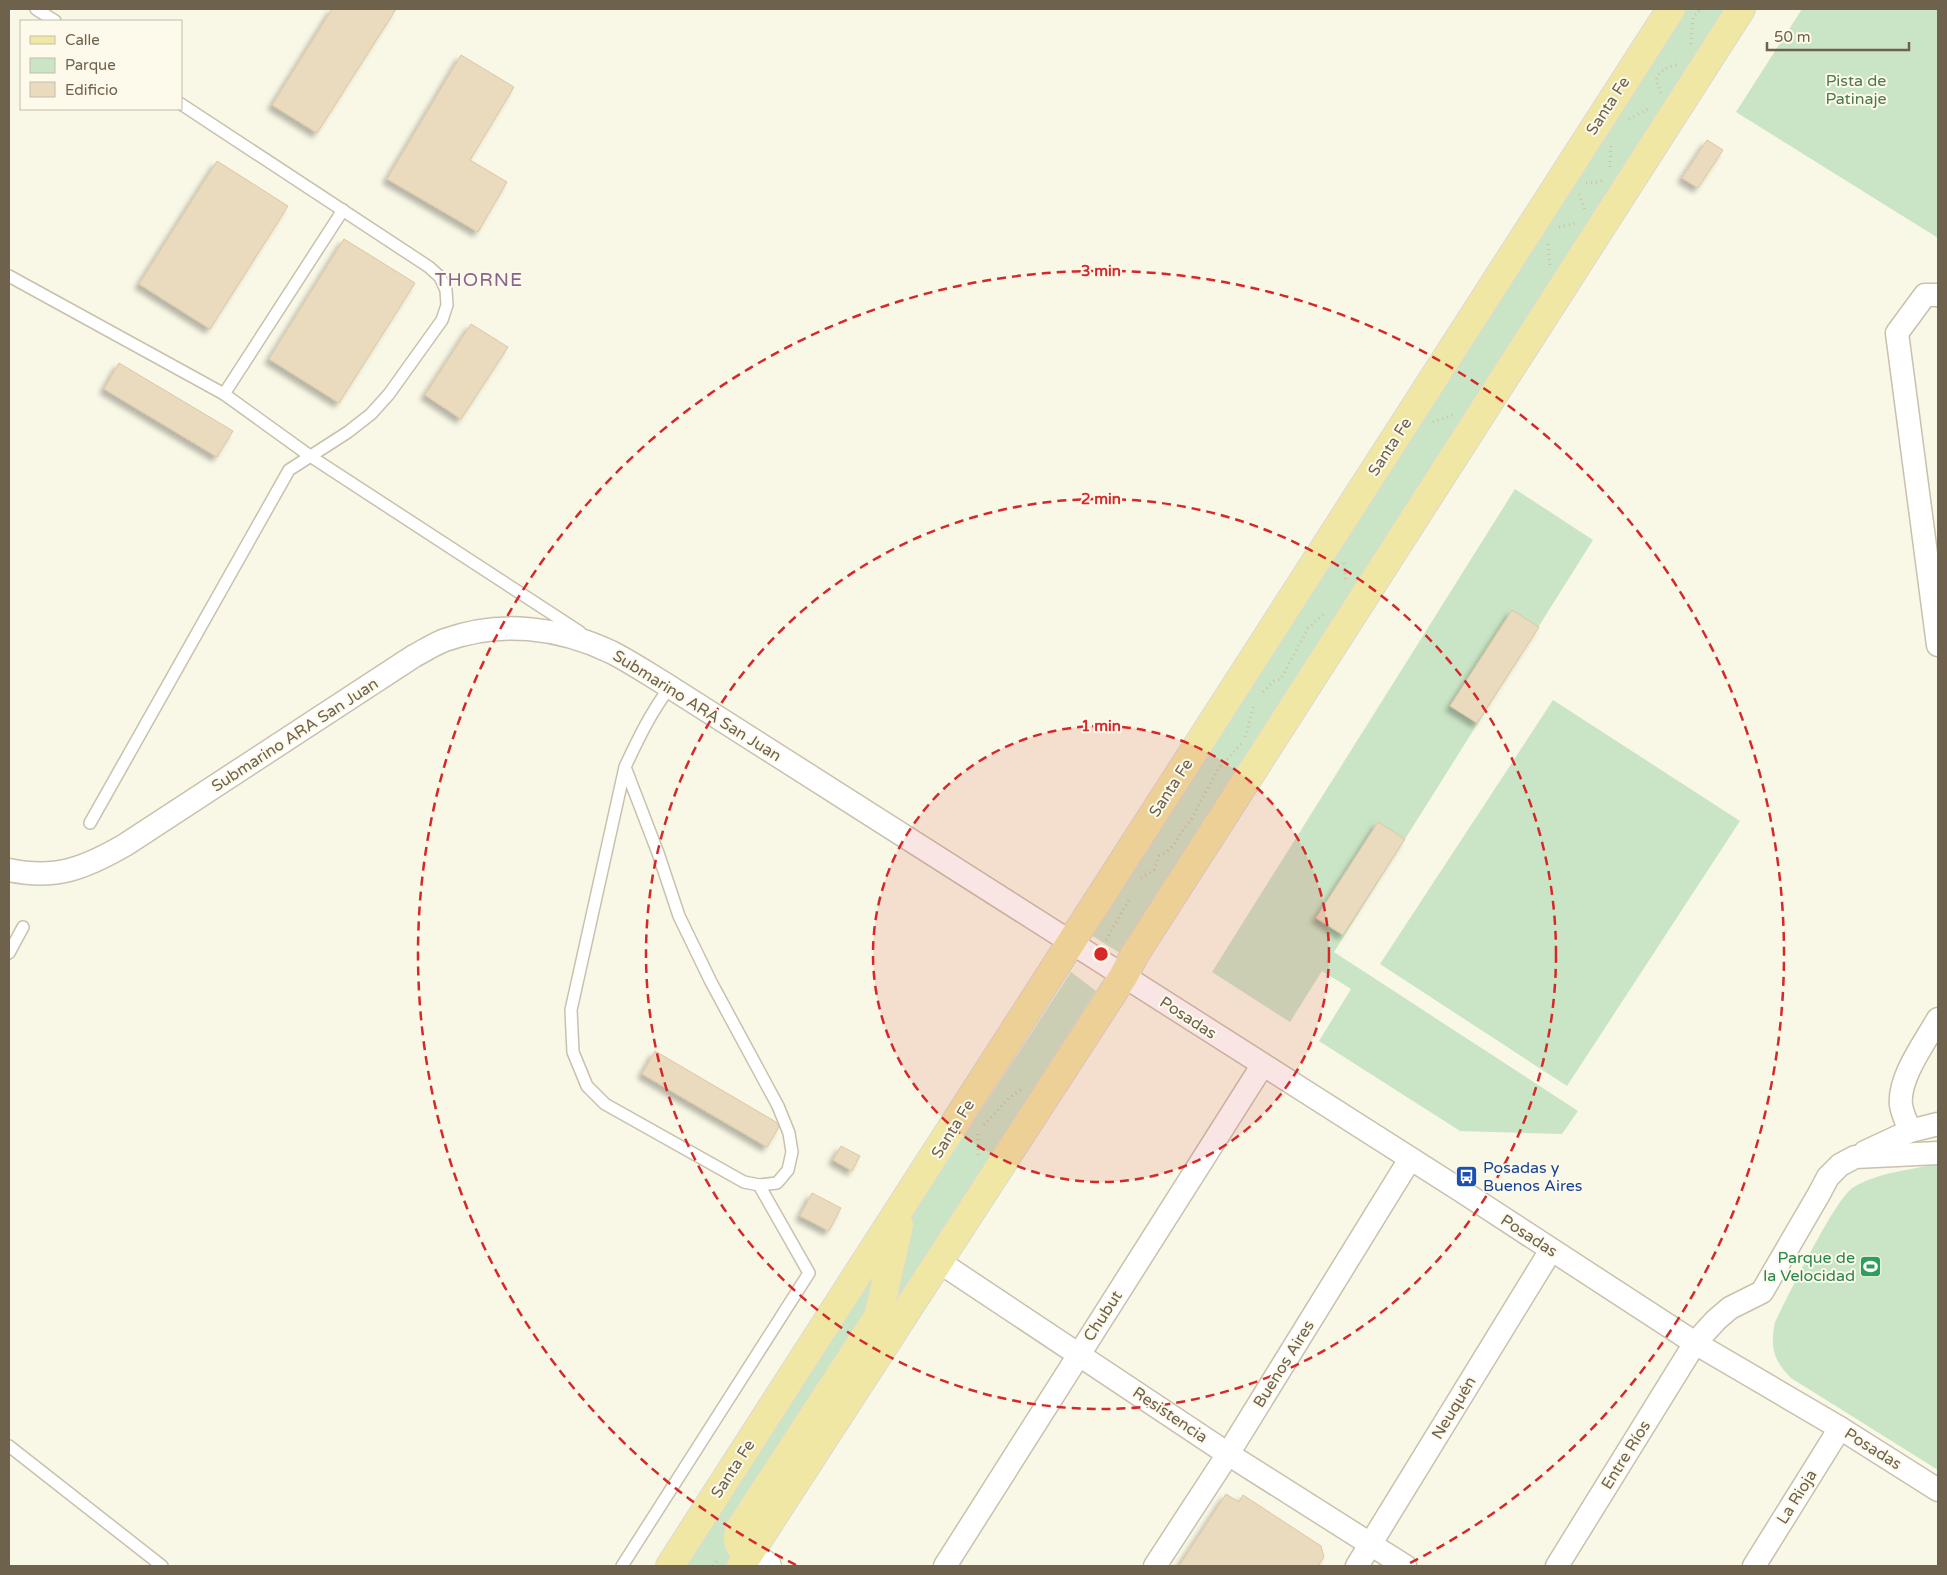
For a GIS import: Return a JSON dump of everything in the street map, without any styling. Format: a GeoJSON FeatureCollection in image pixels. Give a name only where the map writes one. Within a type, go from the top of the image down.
{"type":"FeatureCollection","features":[{"type":"Feature","properties":{"kind":"main road","name":"Santa Fe"},"geometry":{"type":"LineString","coordinates":[[670,1566],[903,1207],[1671,9]]}},
{"type":"Feature","properties":{"kind":"main road"},"geometry":{"type":"LineString","coordinates":[[903,1207],[878,1317],[741,1527],[738,1542],[752,1562],[938,1261],[1123,977],[1741,9]]}},
{"type":"Feature","properties":{"kind":"street"},"geometry":{"type":"LineString","coordinates":[[1938,296],[1925,295],[1897,333],[1938,645]]}},
{"type":"Feature","properties":{"kind":"street","name":"Submarino ARA San Juan"},"geometry":{"type":"LineString","coordinates":[[9,870],[24,873],[50,874],[76,869],[100,860],[126,845],[414,656],[444,640],[504,628],[536,629],[570,637],[611,652],[670,687],[1123,977]]}},
{"type":"Feature","properties":{"kind":"street","name":"Posadas"},"geometry":{"type":"LineString","coordinates":[[1123,977],[1695,1343],[1840,1428],[1938,1490]]}},
{"type":"Feature","properties":{"kind":"street"},"geometry":{"type":"LineString","coordinates":[[1910,1131],[1901,1105],[1909,1068],[1938,1020]]}},
{"type":"Feature","properties":{"kind":"street","name":"Chubut"},"geometry":{"type":"LineString","coordinates":[[945,1566],[1262,1066]]}},
{"type":"Feature","properties":{"kind":"street","name":"Entre Ríos"},"geometry":{"type":"LineString","coordinates":[[1557,1566],[1695,1343],[1730,1308],[1762,1292],[1828,1177],[1840,1165],[1855,1157],[1910,1131],[1938,1124]]}},
{"type":"Feature","properties":{"kind":"street"},"geometry":{"type":"LineString","coordinates":[[1855,1157],[1938,1153]]}},
{"type":"Feature","properties":{"kind":"street","name":"Buenos Aires"},"geometry":{"type":"LineString","coordinates":[[1155,1566],[1228,1454],[1410,1159]]}},
{"type":"Feature","properties":{"kind":"street","name":"Neuquén"},"geometry":{"type":"LineString","coordinates":[[1358,1566],[1551,1250]]}},
{"type":"Feature","properties":{"kind":"street","name":"Resistencia"},"geometry":{"type":"LineString","coordinates":[[938,1261],[1228,1454],[1405,1566]]}},
{"type":"Feature","properties":{"kind":"street","name":"La Rioja"},"geometry":{"type":"LineString","coordinates":[[1754,1566],[1840,1428]]}},
{"type":"Feature","properties":{"kind":"lane"},"geometry":{"type":"LineString","coordinates":[[36,9],[54,20]]}},
{"type":"Feature","properties":{"kind":"lane"},"geometry":{"type":"LineString","coordinates":[[90,823],[289,470],[348,432],[370,414],[389,394],[442,320],[447,305],[446,290],[440,277],[430,267],[182,105]]}},
{"type":"Feature","properties":{"kind":"lane"},"geometry":{"type":"LineString","coordinates":[[224,394],[343,210]]}},
{"type":"Feature","properties":{"kind":"lane"},"geometry":{"type":"LineString","coordinates":[[9,276],[224,394],[310,456],[611,652]]}},
{"type":"Feature","properties":{"kind":"lane"},"geometry":{"type":"LineString","coordinates":[[625,767],[679,916],[711,982],[778,1106],[789,1133],[792,1152],[788,1170],[777,1183],[759,1185],[744,1182],[605,1104],[587,1086],[573,1052],[571,1010],[625,767],[640,734],[659,701],[670,687]]}},
{"type":"Feature","properties":{"kind":"lane"},"geometry":{"type":"LineString","coordinates":[[9,953],[23,927]]}},
{"type":"Feature","properties":{"kind":"lane"},"geometry":{"type":"LineString","coordinates":[[622,1566],[809,1273],[759,1185]]}},
{"type":"Feature","properties":{"kind":"lane"},"geometry":{"type":"LineString","coordinates":[[9,1446],[162,1566]]}},
{"type":"Feature","properties":{"kind":"path"},"geometry":{"type":"LineString","coordinates":[[1689,50],[1693,17],[1701,9]]}},
{"type":"Feature","properties":{"kind":"path"},"geometry":{"type":"LineString","coordinates":[[1666,96],[1658,87],[1656,80],[1660,72],[1667,67],[1679,64],[1684,59]]}},
{"type":"Feature","properties":{"kind":"path"},"geometry":{"type":"LineString","coordinates":[[1625,121],[1654,106]]}},
{"type":"Feature","properties":{"kind":"path"},"geometry":{"type":"LineString","coordinates":[[1610,170],[1612,140]]}},
{"type":"Feature","properties":{"kind":"path"},"geometry":{"type":"LineString","coordinates":[[1582,183],[1599,182],[1607,175]]}},
{"type":"Feature","properties":{"kind":"path"},"geometry":{"type":"LineString","coordinates":[[1579,187],[1585,211],[1583,217]]}},
{"type":"Feature","properties":{"kind":"path"},"geometry":{"type":"LineString","coordinates":[[1555,230],[1558,227],[1579,222]]}},
{"type":"Feature","properties":{"kind":"path"},"geometry":{"type":"LineString","coordinates":[[1549,239],[1548,252],[1551,268]]}},
{"type":"Feature","properties":{"kind":"path"},"geometry":{"type":"LineString","coordinates":[[1431,423],[1456,414]]}},
{"type":"Feature","properties":{"kind":"path"},"geometry":{"type":"LineString","coordinates":[[1344,556],[1346,584]]}},
{"type":"Feature","properties":{"kind":"path"},"geometry":{"type":"LineString","coordinates":[[1258,698],[1265,689],[1281,679],[1308,628],[1322,615],[1334,608]]}},
{"type":"Feature","properties":{"kind":"path"},"geometry":{"type":"LineString","coordinates":[[1137,882],[1154,870],[1159,856],[1175,846],[1218,769],[1243,742],[1256,702]]}},
{"type":"Feature","properties":{"kind":"path"},"geometry":{"type":"LineString","coordinates":[[1096,960],[1131,894]]}},
{"type":"Feature","properties":{"kind":"path"},"geometry":{"type":"LineString","coordinates":[[979,1164],[978,1134],[1009,1098],[1018,1090],[1027,1086]]}},
{"type":"Feature","properties":{"kind":"green space"},"geometry":{"type":"Polygon","coordinates":[[[1686,9],[1726,9],[1120,953],[1091,935],[1686,9]]]}},
{"type":"Feature","properties":{"kind":"green space","name":"Pista de Patinaje"},"geometry":{"type":"Polygon","coordinates":[[[1802,9],[1938,9],[1938,238],[1736,112],[1802,9]]]}},
{"type":"Feature","properties":{"kind":"green space"},"geometry":{"type":"Polygon","coordinates":[[[1515,489],[1593,540],[1334,952],[1578,1111],[1562,1134],[1460,1131],[1319,1041],[1351,989],[1322,971],[1290,1022],[1212,972],[1515,489]]]}},
{"type":"Feature","properties":{"kind":"green space"},"geometry":{"type":"Polygon","coordinates":[[[1553,700],[1740,821],[1567,1086],[1380,964],[1553,700]]]}},
{"type":"Feature","properties":{"kind":"green space"},"geometry":{"type":"Polygon","coordinates":[[[1071,972],[1096,991],[898,1299],[910,1219],[1071,972]]]}},
{"type":"Feature","properties":{"kind":"green space","name":"Parque de la Velocidad"},"geometry":{"type":"Polygon","coordinates":[[[1938,1164],[1938,1470],[1791,1378],[1780,1365],[1774,1353],[1773,1339],[1775,1322],[1790,1292],[1824,1227],[1846,1194],[1854,1187],[1874,1178],[1938,1164]]]}},
{"type":"Feature","properties":{"kind":"green space"},"geometry":{"type":"Polygon","coordinates":[[[884,1259],[873,1309],[726,1537],[731,1561],[728,1566],[685,1566],[884,1259]]]}},
{"type":"Feature","properties":{"kind":"building"},"geometry":{"type":"Polygon","coordinates":[[[332,9],[396,9],[317,133],[272,105],[332,9]]]}},
{"type":"Feature","properties":{"kind":"building"},"geometry":{"type":"Polygon","coordinates":[[[461,55],[514,87],[470,160],[507,182],[478,232],[387,179],[461,55]]]}},
{"type":"Feature","properties":{"kind":"building"},"geometry":{"type":"Polygon","coordinates":[[[1707,140],[1723,150],[1698,188],[1682,178],[1707,140]]]}},
{"type":"Feature","properties":{"kind":"building"},"geometry":{"type":"Polygon","coordinates":[[[217,161],[288,206],[210,329],[139,284],[217,161]]]}},
{"type":"Feature","properties":{"kind":"building"},"geometry":{"type":"Polygon","coordinates":[[[344,239],[415,283],[339,403],[269,359],[344,239]]]}},
{"type":"Feature","properties":{"kind":"building"},"geometry":{"type":"Polygon","coordinates":[[[471,324],[508,347],[461,419],[425,395],[471,324]]]}},
{"type":"Feature","properties":{"kind":"building"},"geometry":{"type":"Polygon","coordinates":[[[119,363],[233,431],[217,457],[104,389],[119,363]]]}},
{"type":"Feature","properties":{"kind":"building"},"geometry":{"type":"Polygon","coordinates":[[[1512,610],[1539,627],[1477,723],[1450,706],[1512,610]]]}},
{"type":"Feature","properties":{"kind":"building"},"geometry":{"type":"Polygon","coordinates":[[[1378,822],[1405,839],[1343,935],[1316,918],[1378,822]]]}},
{"type":"Feature","properties":{"kind":"building"},"geometry":{"type":"Polygon","coordinates":[[[655,1051],[776,1122],[779,1127],[767,1147],[642,1074],[655,1051]]]}},
{"type":"Feature","properties":{"kind":"building"},"geometry":{"type":"Polygon","coordinates":[[[841,1146],[860,1156],[852,1171],[833,1160],[841,1146]]]}},
{"type":"Feature","properties":{"kind":"building"},"geometry":{"type":"Polygon","coordinates":[[[812,1193],[841,1208],[829,1231],[800,1216],[812,1193]]]}},
{"type":"Feature","properties":{"kind":"building"},"geometry":{"type":"Polygon","coordinates":[[[1226,1494],[1239,1502],[1243,1495],[1321,1546],[1324,1557],[1318,1566],[1179,1566],[1226,1494]]]}},
{"type":"Feature","properties":{"kind":"place","name":"Posadas y Buenos Aires"},"geometry":{"type":"Point","coordinates":[1467,1177]}},
{"type":"Feature","properties":{"kind":"place","name":"Parque de la Velocidad"},"geometry":{"type":"Point","coordinates":[1871,1267]}},
{"type":"Feature","properties":{"kind":"district","name":"THORNE"},"geometry":{"type":"Point","coordinates":[479,280]}}]}
